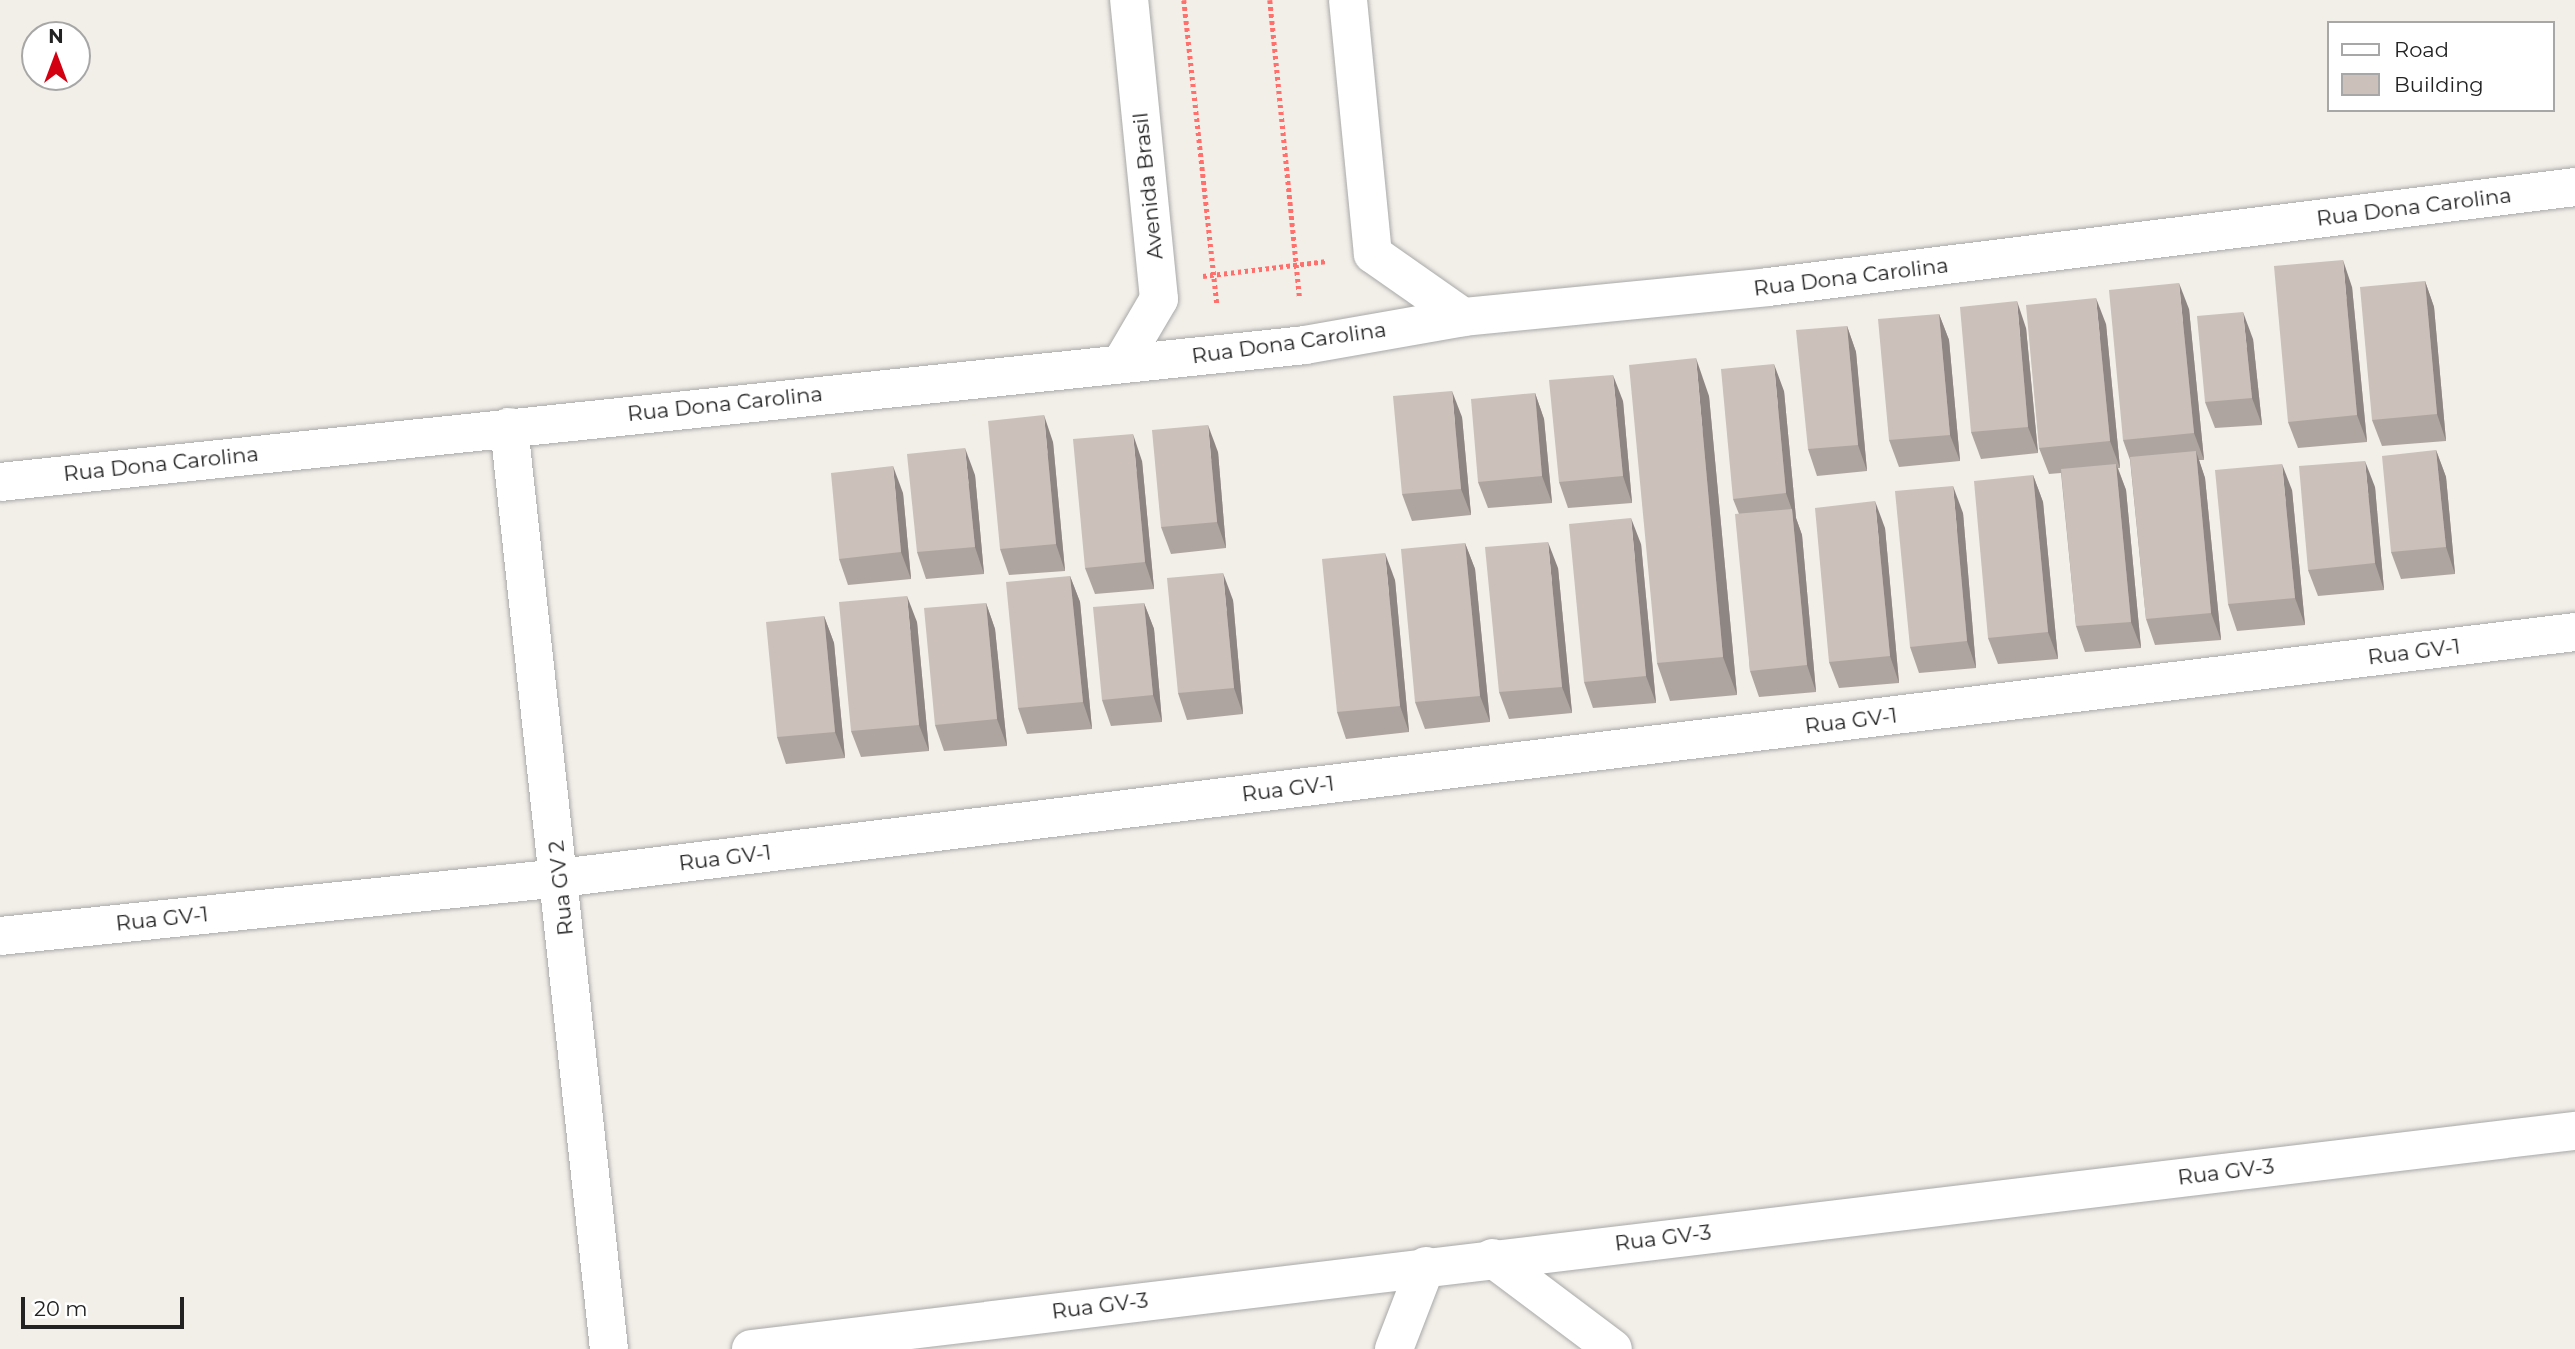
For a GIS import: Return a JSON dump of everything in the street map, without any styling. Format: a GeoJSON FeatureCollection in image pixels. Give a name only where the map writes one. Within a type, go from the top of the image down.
{"type":"FeatureCollection","features":[{"type":"Feature","properties":{"kind":"street","name":"Avenida Brasil"},"geometry":{"type":"LineString","coordinates":[[1122,362],[1159,299],[1129,0]]}},
{"type":"Feature","properties":{"kind":"street"},"geometry":{"type":"LineString","coordinates":[[1348,0],[1373,254],[1463,317]]}},
{"type":"Feature","properties":{"kind":"street","name":"Rua Dona Carolina"},"geometry":{"type":"LineString","coordinates":[[0,482],[1122,362],[1305,345],[1463,317],[1768,288],[2575,187]]}},
{"type":"Feature","properties":{"kind":"street","name":"Rua GV 2"},"geometry":{"type":"LineString","coordinates":[[509,427],[609,1349]]}},
{"type":"Feature","properties":{"kind":"street","name":"Rua GV-1"},"geometry":{"type":"LineString","coordinates":[[0,936],[560,878],[2575,632]]}},
{"type":"Feature","properties":{"kind":"street","name":"Rua GV-3"},"geometry":{"type":"LineString","coordinates":[[751,1349],[1492,1258],[2575,1131]]}},
{"type":"Feature","properties":{"kind":"street"},"geometry":{"type":"LineString","coordinates":[[1492,1258],[1613,1349]]}},
{"type":"Feature","properties":{"kind":"street"},"geometry":{"type":"LineString","coordinates":[[1394,1349],[1426,1266]]}},
{"type":"Feature","properties":{"kind":"path"},"geometry":{"type":"LineString","coordinates":[[1184,0],[1223,354]]}},
{"type":"Feature","properties":{"kind":"path"},"geometry":{"type":"LineString","coordinates":[[1270,0],[1305,345]]}},
{"type":"Feature","properties":{"kind":"path"},"geometry":{"type":"LineString","coordinates":[[1157,279],[1297,266],[1373,254]]}},
{"type":"Feature","properties":{"kind":"building"},"geometry":{"type":"Polygon","coordinates":[[[2343,260],[2357,415],[2288,422],[2274,266],[2343,260]]]}},
{"type":"Feature","properties":{"kind":"building"},"geometry":{"type":"Polygon","coordinates":[[[2425,281],[2437,414],[2372,420],[2360,287],[2425,281]]]}},
{"type":"Feature","properties":{"kind":"building"},"geometry":{"type":"Polygon","coordinates":[[[2179,283],[2194,433],[2123,440],[2109,290],[2179,283]]]}},
{"type":"Feature","properties":{"kind":"building"},"geometry":{"type":"Polygon","coordinates":[[[2096,298],[2110,441],[2039,448],[2026,305],[2096,298]]]}},
{"type":"Feature","properties":{"kind":"building"},"geometry":{"type":"Polygon","coordinates":[[[2017,301],[2028,427],[1971,432],[1960,307],[2017,301]]]}},
{"type":"Feature","properties":{"kind":"building"},"geometry":{"type":"Polygon","coordinates":[[[2243,312],[2252,398],[2205,402],[2197,316],[2243,312]]]}},
{"type":"Feature","properties":{"kind":"building"},"geometry":{"type":"Polygon","coordinates":[[[1939,314],[1950,435],[1889,440],[1878,319],[1939,314]]]}},
{"type":"Feature","properties":{"kind":"building"},"geometry":{"type":"Polygon","coordinates":[[[1847,326],[1858,445],[1808,449],[1796,330],[1847,326]]]}},
{"type":"Feature","properties":{"kind":"building"},"geometry":{"type":"Polygon","coordinates":[[[1696,358],[1723,657],[1657,663],[1629,365],[1696,358]]]}},
{"type":"Feature","properties":{"kind":"building"},"geometry":{"type":"Polygon","coordinates":[[[1774,364],[1786,493],[1733,499],[1721,369],[1774,364]]]}},
{"type":"Feature","properties":{"kind":"building"},"geometry":{"type":"Polygon","coordinates":[[[1613,375],[1623,476],[1559,482],[1549,380],[1613,375]]]}},
{"type":"Feature","properties":{"kind":"building"},"geometry":{"type":"Polygon","coordinates":[[[1452,391],[1461,489],[1402,494],[1393,396],[1452,391]]]}},
{"type":"Feature","properties":{"kind":"building"},"geometry":{"type":"Polygon","coordinates":[[[1535,393],[1542,476],[1478,482],[1471,399],[1535,393]]]}},
{"type":"Feature","properties":{"kind":"building"},"geometry":{"type":"Polygon","coordinates":[[[1044,415],[1056,544],[1000,549],[988,421],[1044,415]]]}},
{"type":"Feature","properties":{"kind":"building"},"geometry":{"type":"Polygon","coordinates":[[[1208,425],[1217,522],[1161,527],[1152,430],[1208,425]]]}},
{"type":"Feature","properties":{"kind":"building"},"geometry":{"type":"Polygon","coordinates":[[[1133,434],[1145,562],[1085,568],[1073,439],[1133,434]]]}},
{"type":"Feature","properties":{"kind":"building"},"geometry":{"type":"Polygon","coordinates":[[[965,448],[975,547],[917,552],[907,454],[965,448]]]}},
{"type":"Feature","properties":{"kind":"building"},"geometry":{"type":"Polygon","coordinates":[[[2436,450],[2446,547],[2391,552],[2382,456],[2436,450]]]}},
{"type":"Feature","properties":{"kind":"building"},"geometry":{"type":"Polygon","coordinates":[[[2196,451],[2211,613],[2146,619],[2130,457],[2196,451]]]}},
{"type":"Feature","properties":{"kind":"building"},"geometry":{"type":"Polygon","coordinates":[[[2365,461],[2375,563],[2308,570],[2299,466],[2365,461]]]}},
{"type":"Feature","properties":{"kind":"building"},"geometry":{"type":"Polygon","coordinates":[[[2116,464],[2131,622],[2076,626],[2061,469],[2116,464]]]}},
{"type":"Feature","properties":{"kind":"building"},"geometry":{"type":"Polygon","coordinates":[[[2282,464],[2295,598],[2228,604],[2215,470],[2282,464]]]}},
{"type":"Feature","properties":{"kind":"building"},"geometry":{"type":"Polygon","coordinates":[[[893,466],[901,552],[839,559],[831,473],[893,466]]]}},
{"type":"Feature","properties":{"kind":"building"},"geometry":{"type":"Polygon","coordinates":[[[2033,475],[2048,632],[1988,638],[1974,481],[2033,475]]]}},
{"type":"Feature","properties":{"kind":"building"},"geometry":{"type":"Polygon","coordinates":[[[1953,486],[1967,641],[1910,647],[1895,491],[1953,486]]]}},
{"type":"Feature","properties":{"kind":"building"},"geometry":{"type":"Polygon","coordinates":[[[1875,501],[1890,656],[1829,662],[1815,508],[1875,501]]]}},
{"type":"Feature","properties":{"kind":"building"},"geometry":{"type":"Polygon","coordinates":[[[1792,509],[1807,665],[1750,671],[1735,514],[1792,509]]]}},
{"type":"Feature","properties":{"kind":"building"},"geometry":{"type":"Polygon","coordinates":[[[1631,518],[1646,676],[1584,682],[1569,524],[1631,518]]]}},
{"type":"Feature","properties":{"kind":"building"},"geometry":{"type":"Polygon","coordinates":[[[1548,542],[1562,687],[1499,692],[1485,547],[1548,542]]]}},
{"type":"Feature","properties":{"kind":"building"},"geometry":{"type":"Polygon","coordinates":[[[1465,543],[1480,696],[1415,702],[1401,549],[1465,543]]]}},
{"type":"Feature","properties":{"kind":"building"},"geometry":{"type":"Polygon","coordinates":[[[1385,553],[1400,706],[1337,712],[1322,559],[1385,553]]]}},
{"type":"Feature","properties":{"kind":"building"},"geometry":{"type":"Polygon","coordinates":[[[1223,573],[1234,688],[1178,693],[1167,578],[1223,573]]]}},
{"type":"Feature","properties":{"kind":"building"},"geometry":{"type":"Polygon","coordinates":[[[1070,576],[1083,702],[1018,708],[1006,582],[1070,576]]]}},
{"type":"Feature","properties":{"kind":"building"},"geometry":{"type":"Polygon","coordinates":[[[907,596],[919,725],[851,731],[839,602],[907,596]]]}},
{"type":"Feature","properties":{"kind":"building"},"geometry":{"type":"Polygon","coordinates":[[[986,603],[997,719],[935,725],[924,608],[986,603]]]}},
{"type":"Feature","properties":{"kind":"building"},"geometry":{"type":"Polygon","coordinates":[[[1144,603],[1153,695],[1102,700],[1093,607],[1144,603]]]}},
{"type":"Feature","properties":{"kind":"building"},"geometry":{"type":"Polygon","coordinates":[[[824,616],[835,732],[777,737],[766,622],[824,616]]]}}]}
